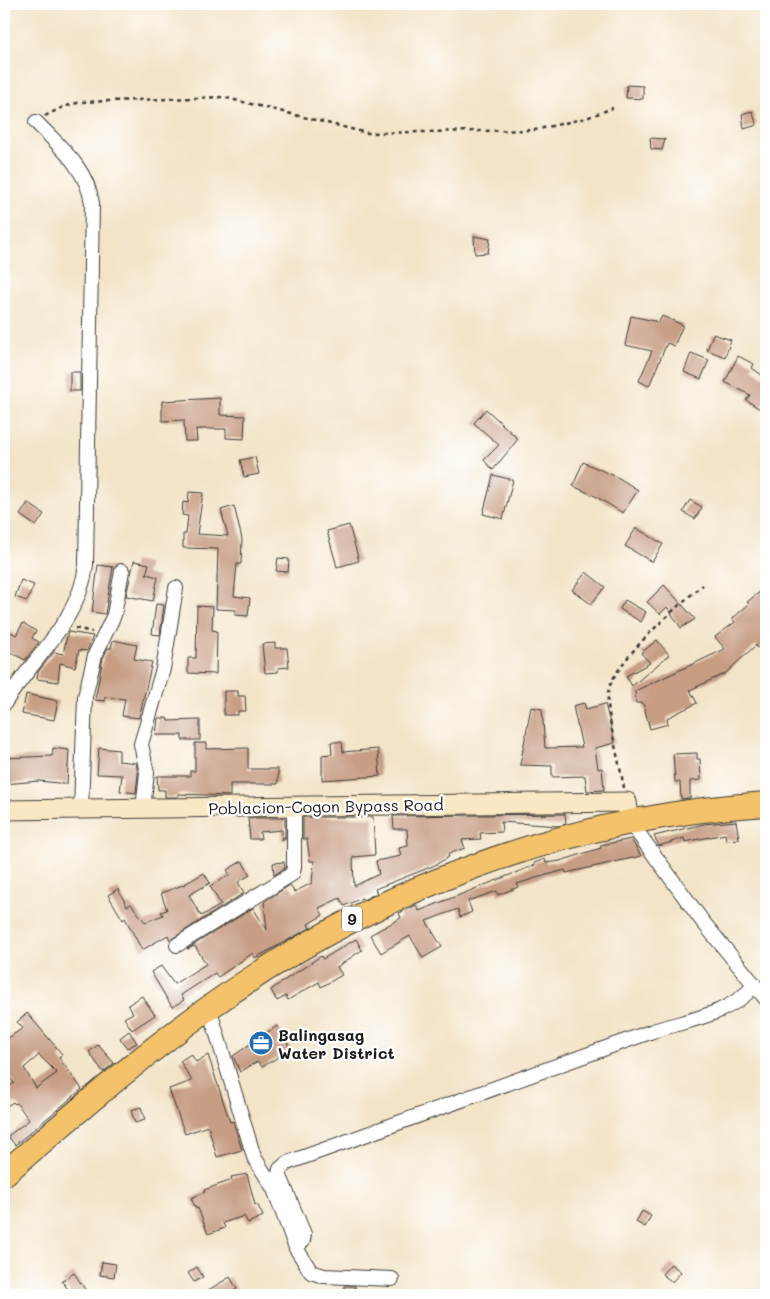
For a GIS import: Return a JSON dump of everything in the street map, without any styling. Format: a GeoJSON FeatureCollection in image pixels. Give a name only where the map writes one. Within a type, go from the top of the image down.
{"type":"FeatureCollection","features":[{"type":"Feature","properties":{"kind":"highway","name":"9"},"geometry":{"type":"LineString","coordinates":[[4,1174],[208,1008],[250,979],[315,940],[406,894],[518,851],[581,833],[628,812],[766,804]]}},
{"type":"Feature","properties":{"kind":"main road","name":"Poblacion-Cogon Bypass Road"},"geometry":{"type":"LineString","coordinates":[[4,810],[294,807],[628,812]]}},
{"type":"Feature","properties":{"kind":"street"},"geometry":{"type":"LineString","coordinates":[[4,704],[77,602],[84,583],[86,565],[92,203],[88,184],[74,162],[36,122]]}},
{"type":"Feature","properties":{"kind":"street"},"geometry":{"type":"LineString","coordinates":[[81,809],[84,697],[95,655],[114,615],[122,572]]}},
{"type":"Feature","properties":{"kind":"street"},"geometry":{"type":"LineString","coordinates":[[144,808],[147,773],[141,744],[163,669],[176,588]]}},
{"type":"Feature","properties":{"kind":"street"},"geometry":{"type":"LineString","coordinates":[[177,945],[292,874],[294,864],[294,807]]}},
{"type":"Feature","properties":{"kind":"street"},"geometry":{"type":"LineString","coordinates":[[628,812],[676,888],[766,999]]}},
{"type":"Feature","properties":{"kind":"street"},"geometry":{"type":"LineString","coordinates":[[296,1248],[303,1240],[304,1234],[279,1174],[280,1169],[287,1163],[653,1032],[711,1016],[733,1005],[754,986]]}},
{"type":"Feature","properties":{"kind":"street"},"geometry":{"type":"LineString","coordinates":[[208,1008],[254,1157],[274,1189],[296,1248],[311,1272],[392,1279]]}},
{"type":"Feature","properties":{"kind":"path"},"geometry":{"type":"LineString","coordinates":[[36,122],[50,113],[81,102],[223,97],[367,133],[535,130],[586,118],[613,108]]}},
{"type":"Feature","properties":{"kind":"path"},"geometry":{"type":"LineString","coordinates":[[628,812],[609,705],[611,681],[665,616],[703,585]]}},
{"type":"Feature","properties":{"kind":"path"},"geometry":{"type":"LineString","coordinates":[[61,625],[104,634]]}},
{"type":"Feature","properties":{"kind":"building"},"geometry":{"type":"Polygon","coordinates":[[[627,85],[643,86],[643,99],[626,98],[627,85]]]}},
{"type":"Feature","properties":{"kind":"building"},"geometry":{"type":"Polygon","coordinates":[[[752,111],[757,125],[744,129],[742,114],[752,111]]]}},
{"type":"Feature","properties":{"kind":"building"},"geometry":{"type":"Polygon","coordinates":[[[650,138],[665,139],[662,150],[651,149],[650,138]]]}},
{"type":"Feature","properties":{"kind":"building"},"geometry":{"type":"Polygon","coordinates":[[[474,236],[490,239],[488,253],[475,254],[474,236]]]}},
{"type":"Feature","properties":{"kind":"building"},"geometry":{"type":"Polygon","coordinates":[[[631,316],[659,322],[662,316],[683,325],[674,346],[667,343],[649,386],[639,381],[652,351],[625,345],[631,316]]]}},
{"type":"Feature","properties":{"kind":"building"},"geometry":{"type":"Polygon","coordinates":[[[713,334],[731,340],[725,357],[707,350],[713,334]]]}},
{"type":"Feature","properties":{"kind":"building"},"geometry":{"type":"Polygon","coordinates":[[[691,353],[709,360],[701,379],[684,372],[691,353]]]}},
{"type":"Feature","properties":{"kind":"building"},"geometry":{"type":"Polygon","coordinates":[[[738,356],[754,364],[752,368],[766,378],[766,400],[760,409],[746,400],[750,395],[725,382],[738,356]]]}},
{"type":"Feature","properties":{"kind":"building"},"geometry":{"type":"Polygon","coordinates":[[[70,372],[80,372],[80,391],[70,391],[70,372]]]}},
{"type":"Feature","properties":{"kind":"building"},"geometry":{"type":"Polygon","coordinates":[[[220,398],[220,415],[245,416],[244,439],[226,438],[226,429],[196,429],[197,441],[185,441],[184,420],[162,421],[162,401],[220,398]]]}},
{"type":"Feature","properties":{"kind":"building"},"geometry":{"type":"Polygon","coordinates":[[[486,409],[518,439],[493,470],[484,460],[499,445],[474,423],[486,409]]]}},
{"type":"Feature","properties":{"kind":"building"},"geometry":{"type":"Polygon","coordinates":[[[255,457],[259,474],[244,477],[240,460],[255,457]]]}},
{"type":"Feature","properties":{"kind":"building"},"geometry":{"type":"Polygon","coordinates":[[[583,462],[619,478],[638,490],[623,513],[595,496],[573,486],[583,462]]]}},
{"type":"Feature","properties":{"kind":"building"},"geometry":{"type":"Polygon","coordinates":[[[493,475],[513,480],[503,519],[483,514],[493,475]]]}},
{"type":"Feature","properties":{"kind":"building"},"geometry":{"type":"Polygon","coordinates":[[[189,492],[203,493],[197,534],[228,536],[221,510],[234,506],[242,539],[241,564],[237,564],[234,596],[250,598],[248,616],[235,615],[236,610],[216,609],[218,549],[183,548],[183,534],[186,534],[188,516],[182,515],[183,502],[188,503],[189,492]]]}},
{"type":"Feature","properties":{"kind":"building"},"geometry":{"type":"Polygon","coordinates":[[[690,500],[702,507],[695,519],[683,512],[690,500]]]}},
{"type":"Feature","properties":{"kind":"building"},"geometry":{"type":"Polygon","coordinates":[[[28,503],[44,514],[36,526],[20,515],[28,503]]]}},
{"type":"Feature","properties":{"kind":"building"},"geometry":{"type":"Polygon","coordinates":[[[349,525],[359,561],[337,567],[327,531],[349,525]]]}},
{"type":"Feature","properties":{"kind":"building"},"geometry":{"type":"Polygon","coordinates":[[[636,528],[663,544],[652,562],[625,546],[636,528]]]}},
{"type":"Feature","properties":{"kind":"building"},"geometry":{"type":"Polygon","coordinates":[[[278,558],[289,559],[288,572],[276,571],[278,558]]]}},
{"type":"Feature","properties":{"kind":"building"},"geometry":{"type":"Polygon","coordinates":[[[134,561],[149,564],[146,574],[158,577],[153,601],[126,596],[134,561]]]}},
{"type":"Feature","properties":{"kind":"building"},"geometry":{"type":"Polygon","coordinates":[[[98,565],[113,567],[105,614],[92,612],[98,565]]]}},
{"type":"Feature","properties":{"kind":"building"},"geometry":{"type":"Polygon","coordinates":[[[586,572],[605,587],[591,604],[572,590],[586,572]]]}},
{"type":"Feature","properties":{"kind":"building"},"geometry":{"type":"Polygon","coordinates":[[[21,580],[34,585],[27,601],[15,597],[21,580]]]}},
{"type":"Feature","properties":{"kind":"building"},"geometry":{"type":"Polygon","coordinates":[[[664,585],[695,619],[681,628],[667,607],[660,614],[647,602],[664,585]]]}},
{"type":"Feature","properties":{"kind":"building"},"geometry":{"type":"Polygon","coordinates":[[[766,587],[766,642],[759,649],[756,645],[726,673],[690,690],[697,703],[667,718],[668,724],[650,729],[643,703],[636,703],[635,691],[725,649],[715,637],[735,622],[732,619],[749,604],[747,602],[766,587]]]}},
{"type":"Feature","properties":{"kind":"building"},"geometry":{"type":"Polygon","coordinates":[[[625,600],[646,612],[641,622],[620,609],[625,600]]]}},
{"type":"Feature","properties":{"kind":"building"},"geometry":{"type":"Polygon","coordinates":[[[156,604],[164,605],[160,635],[152,634],[156,604]]]}},
{"type":"Feature","properties":{"kind":"building"},"geometry":{"type":"Polygon","coordinates":[[[197,606],[213,607],[212,630],[217,631],[216,674],[188,673],[188,658],[196,658],[197,606]]]}},
{"type":"Feature","properties":{"kind":"building"},"geometry":{"type":"Polygon","coordinates":[[[23,623],[36,631],[32,638],[39,642],[25,660],[4,649],[11,632],[16,635],[23,623]]]}},
{"type":"Feature","properties":{"kind":"building"},"geometry":{"type":"Polygon","coordinates":[[[68,632],[93,636],[87,651],[79,650],[75,667],[60,663],[58,682],[37,679],[38,672],[54,652],[63,654],[68,632]]]}},
{"type":"Feature","properties":{"kind":"building"},"geometry":{"type":"Polygon","coordinates":[[[113,640],[137,645],[134,659],[152,662],[139,718],[122,716],[125,699],[105,697],[105,701],[95,700],[103,658],[108,648],[111,648],[113,640]]]}},
{"type":"Feature","properties":{"kind":"building"},"geometry":{"type":"Polygon","coordinates":[[[657,640],[669,655],[632,686],[626,676],[650,663],[641,653],[657,640]]]}},
{"type":"Feature","properties":{"kind":"building"},"geometry":{"type":"Polygon","coordinates":[[[275,643],[275,648],[287,648],[289,667],[278,668],[278,672],[265,673],[262,644],[275,643]]]}},
{"type":"Feature","properties":{"kind":"building"},"geometry":{"type":"Polygon","coordinates":[[[224,691],[238,691],[238,696],[245,696],[246,711],[238,711],[238,715],[224,715],[224,691]]]}},
{"type":"Feature","properties":{"kind":"building"},"geometry":{"type":"Polygon","coordinates":[[[26,694],[58,701],[54,720],[22,714],[26,694]]]}},
{"type":"Feature","properties":{"kind":"building"},"geometry":{"type":"Polygon","coordinates":[[[584,703],[586,709],[605,704],[615,743],[595,748],[598,769],[602,768],[604,790],[587,791],[585,776],[552,777],[552,766],[520,765],[531,707],[542,709],[545,748],[582,747],[573,706],[584,703]]]}},
{"type":"Feature","properties":{"kind":"building"},"geometry":{"type":"Polygon","coordinates":[[[158,718],[167,718],[168,721],[200,720],[200,740],[182,740],[182,735],[156,735],[158,718]]]}},
{"type":"Feature","properties":{"kind":"building"},"geometry":{"type":"Polygon","coordinates":[[[331,742],[342,742],[343,752],[378,749],[380,776],[322,780],[322,755],[332,754],[331,742]]]}},
{"type":"Feature","properties":{"kind":"building"},"geometry":{"type":"Polygon","coordinates":[[[195,743],[206,743],[206,749],[248,748],[248,769],[278,769],[278,784],[230,784],[230,796],[178,794],[178,797],[165,797],[165,790],[158,790],[157,776],[190,776],[190,771],[195,771],[195,743]]]}},
{"type":"Feature","properties":{"kind":"building"},"geometry":{"type":"Polygon","coordinates":[[[53,748],[69,750],[67,784],[39,781],[4,784],[4,758],[52,756],[53,748]]]}},
{"type":"Feature","properties":{"kind":"building"},"geometry":{"type":"Polygon","coordinates":[[[99,748],[119,750],[119,761],[136,763],[138,773],[136,793],[120,791],[122,775],[97,774],[99,748]]]}},
{"type":"Feature","properties":{"kind":"building"},"geometry":{"type":"Polygon","coordinates":[[[697,753],[697,759],[700,759],[701,780],[690,781],[690,798],[681,799],[680,782],[675,782],[673,754],[697,753]]]}},
{"type":"Feature","properties":{"kind":"building"},"geometry":{"type":"Polygon","coordinates":[[[565,814],[566,824],[559,826],[501,822],[502,832],[480,833],[481,839],[462,840],[465,848],[448,854],[449,857],[433,866],[375,889],[377,893],[363,900],[362,898],[344,906],[340,898],[319,908],[323,915],[308,924],[310,928],[255,958],[253,953],[218,977],[215,973],[181,995],[184,1000],[172,1007],[151,972],[161,966],[174,984],[206,964],[195,946],[187,949],[253,908],[267,930],[264,902],[290,885],[294,892],[312,883],[314,861],[310,861],[307,839],[303,839],[303,817],[373,817],[375,855],[353,857],[354,886],[379,874],[376,861],[401,856],[399,848],[408,846],[407,829],[394,829],[393,816],[565,814]]]}},
{"type":"Feature","properties":{"kind":"building"},"geometry":{"type":"Polygon","coordinates":[[[248,818],[285,818],[285,837],[282,838],[282,830],[260,832],[261,839],[250,839],[248,818]]]}},
{"type":"Feature","properties":{"kind":"building"},"geometry":{"type":"Polygon","coordinates":[[[736,821],[739,839],[726,840],[725,834],[685,842],[684,838],[659,846],[654,836],[704,824],[736,821]]]}},
{"type":"Feature","properties":{"kind":"building"},"geometry":{"type":"Polygon","coordinates":[[[631,839],[641,856],[566,873],[565,870],[536,878],[517,884],[518,887],[498,895],[497,891],[468,901],[472,912],[460,917],[458,909],[426,921],[442,947],[423,958],[410,936],[381,953],[370,935],[401,918],[399,913],[416,905],[419,911],[535,865],[534,863],[545,859],[546,863],[560,861],[601,848],[601,845],[631,839]]]}},
{"type":"Feature","properties":{"kind":"building"},"geometry":{"type":"Polygon","coordinates":[[[242,861],[250,875],[238,882],[244,893],[170,940],[168,935],[142,950],[125,918],[123,920],[108,895],[118,889],[127,906],[131,904],[145,922],[163,915],[161,912],[167,910],[161,893],[183,885],[204,873],[210,883],[189,895],[201,916],[221,905],[210,886],[230,875],[227,870],[242,861]]]}},
{"type":"Feature","properties":{"kind":"building"},"geometry":{"type":"Polygon","coordinates":[[[284,862],[285,868],[274,875],[273,863],[284,862]]]}},
{"type":"Feature","properties":{"kind":"building"},"geometry":{"type":"Polygon","coordinates":[[[356,939],[362,950],[337,967],[342,975],[321,987],[319,982],[288,1000],[286,996],[277,1001],[271,990],[321,956],[323,959],[356,939]]]}},
{"type":"Feature","properties":{"kind":"building"},"geometry":{"type":"Polygon","coordinates":[[[142,996],[155,1015],[132,1030],[124,1018],[133,1013],[128,1005],[142,996]]]}},
{"type":"Feature","properties":{"kind":"building"},"geometry":{"type":"Polygon","coordinates":[[[27,1013],[62,1054],[59,1058],[82,1089],[15,1145],[8,1136],[29,1120],[17,1103],[13,1102],[4,1108],[4,1090],[14,1083],[4,1071],[4,1041],[23,1028],[17,1022],[27,1013]],[[39,1055],[24,1068],[36,1088],[57,1073],[39,1055]]]}},
{"type":"Feature","properties":{"kind":"building"},"geometry":{"type":"Polygon","coordinates":[[[277,1026],[291,1049],[262,1067],[258,1061],[240,1072],[233,1056],[277,1026]]]}},
{"type":"Feature","properties":{"kind":"building"},"geometry":{"type":"Polygon","coordinates":[[[129,1031],[137,1043],[127,1048],[120,1038],[129,1031]]]}},
{"type":"Feature","properties":{"kind":"building"},"geometry":{"type":"Polygon","coordinates":[[[98,1045],[114,1063],[103,1072],[89,1052],[98,1045]]]}},
{"type":"Feature","properties":{"kind":"building"},"geometry":{"type":"Polygon","coordinates":[[[191,1054],[196,1062],[208,1055],[230,1122],[233,1121],[242,1150],[217,1157],[208,1126],[185,1134],[169,1089],[192,1081],[180,1061],[191,1054]]]}},
{"type":"Feature","properties":{"kind":"building"},"geometry":{"type":"Polygon","coordinates":[[[141,1107],[145,1120],[135,1123],[131,1110],[141,1107]]]}},
{"type":"Feature","properties":{"kind":"building"},"geometry":{"type":"Polygon","coordinates":[[[247,1174],[255,1205],[257,1204],[263,1216],[248,1223],[244,1216],[223,1223],[225,1228],[208,1234],[198,1208],[196,1209],[191,1198],[205,1192],[204,1190],[232,1180],[231,1177],[247,1174]]]}},
{"type":"Feature","properties":{"kind":"building"},"geometry":{"type":"Polygon","coordinates":[[[642,1211],[651,1216],[645,1227],[636,1222],[642,1211]]]}},
{"type":"Feature","properties":{"kind":"building"},"geometry":{"type":"Polygon","coordinates":[[[102,1262],[116,1264],[114,1277],[100,1275],[102,1262]]]}},
{"type":"Feature","properties":{"kind":"building"},"geometry":{"type":"Polygon","coordinates":[[[671,1264],[681,1272],[672,1282],[662,1274],[671,1264]]]}},
{"type":"Feature","properties":{"kind":"building"},"geometry":{"type":"Polygon","coordinates":[[[197,1267],[203,1277],[194,1282],[188,1273],[197,1267]]]}},
{"type":"Feature","properties":{"kind":"building"},"geometry":{"type":"Polygon","coordinates":[[[74,1273],[89,1295],[72,1295],[62,1281],[74,1273]]]}},
{"type":"Feature","properties":{"kind":"building"},"geometry":{"type":"Polygon","coordinates":[[[230,1277],[237,1289],[227,1295],[200,1295],[230,1277]]]}},
{"type":"Feature","properties":{"kind":"building"},"geometry":{"type":"Polygon","coordinates":[[[344,1286],[355,1286],[356,1295],[345,1295],[344,1286]]]}},
{"type":"Feature","properties":{"kind":"place","name":"Balingasag Water District"},"geometry":{"type":"Point","coordinates":[261,1043]}}]}
